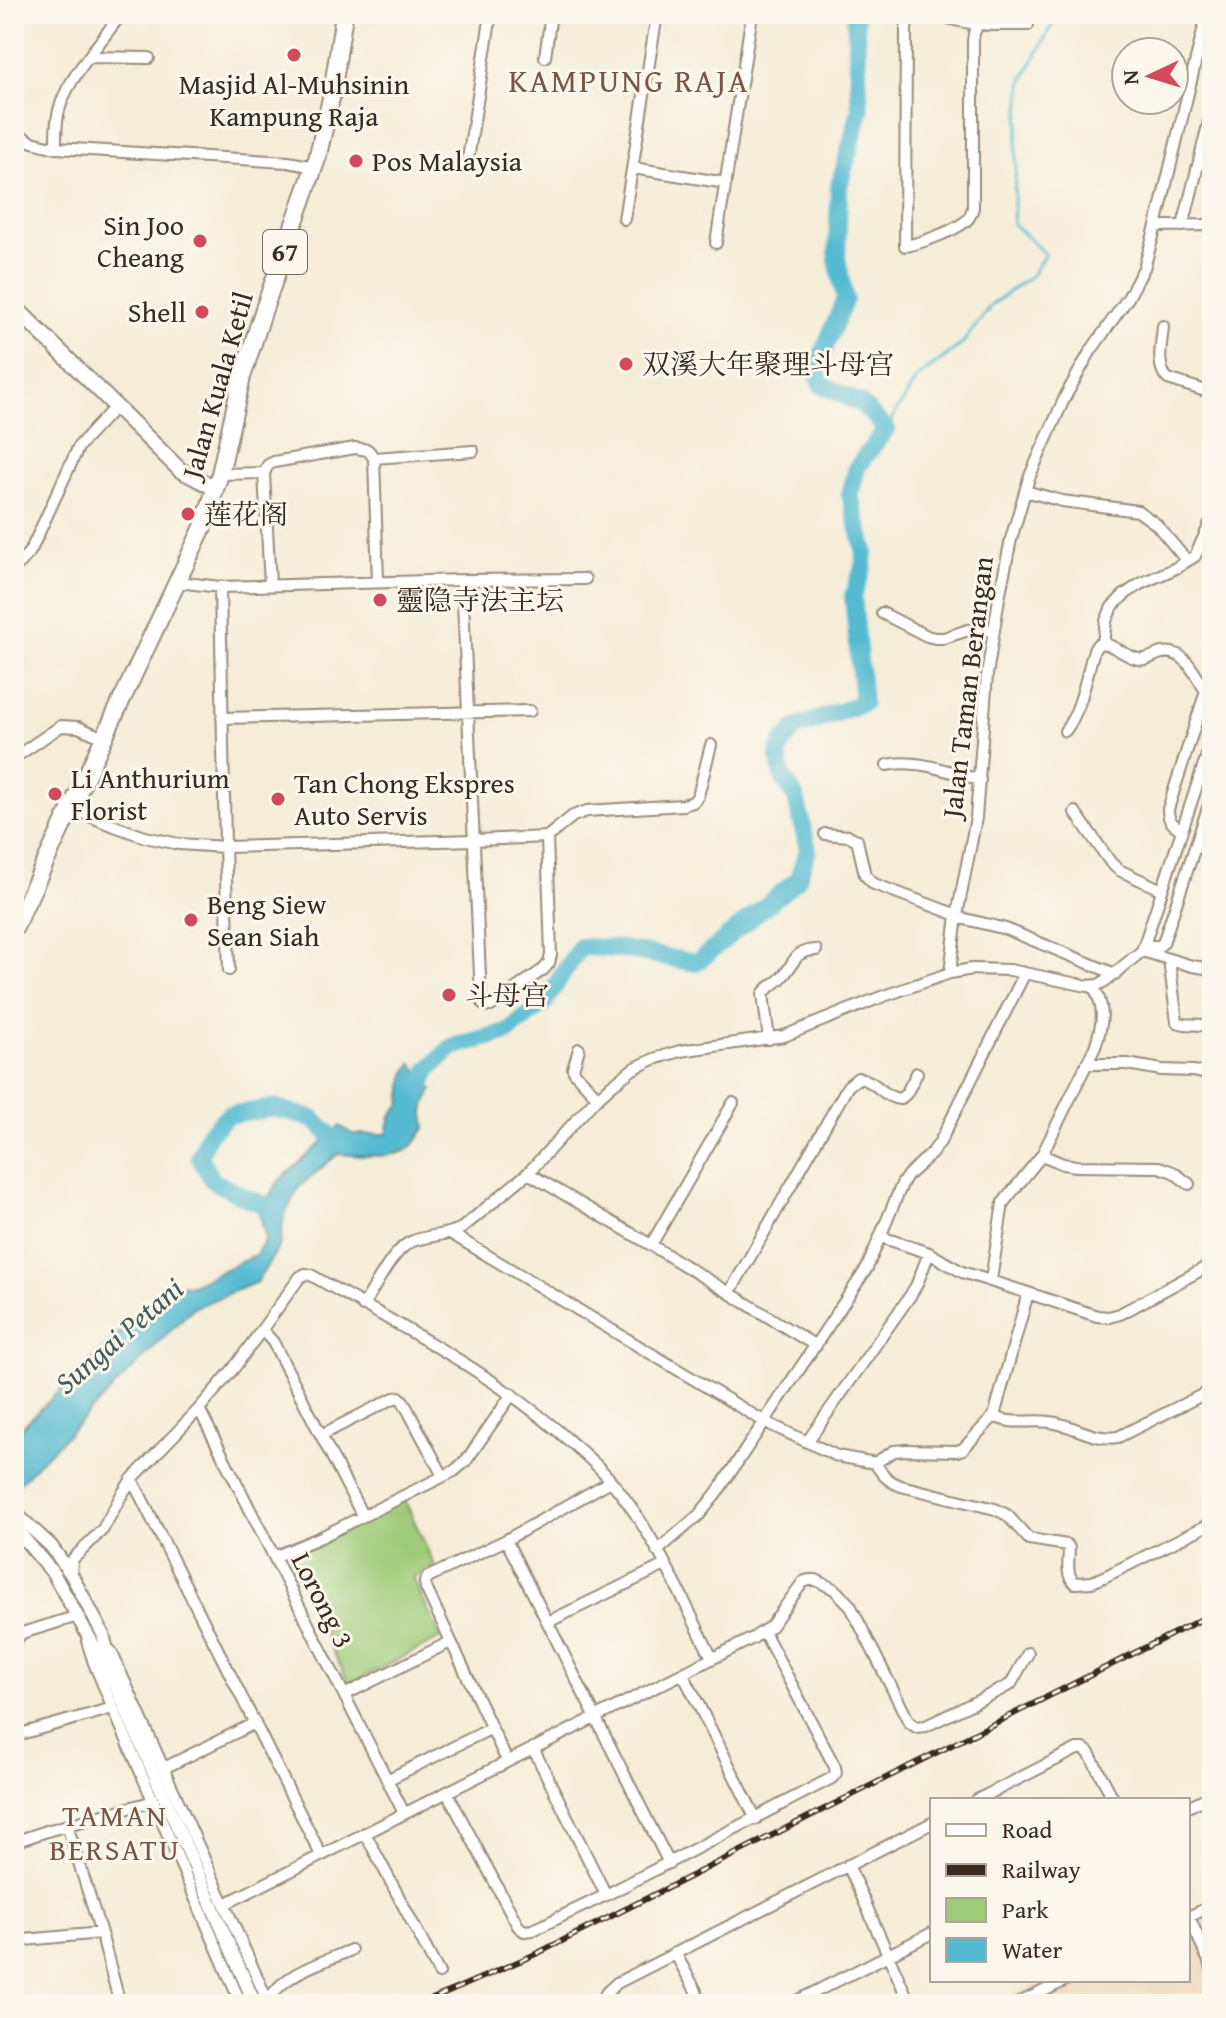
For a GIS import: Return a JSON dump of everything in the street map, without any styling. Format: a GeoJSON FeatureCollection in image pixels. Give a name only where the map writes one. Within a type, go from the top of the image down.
{"type":"FeatureCollection","features":[{"type":"Feature","properties":{"kind":"main road","name":"Jalan Kuala Ketil"},"geometry":{"type":"LineString","coordinates":[[14,929],[203,527],[218,481],[242,377],[315,167],[332,94],[344,14]]}},
{"type":"Feature","properties":{"kind":"main road"},"geometry":{"type":"LineString","coordinates":[[14,306],[180,470],[218,481]]}},
{"type":"Feature","properties":{"kind":"street"},"geometry":{"type":"LineString","coordinates":[[56,148],[62,101],[121,14]]}},
{"type":"Feature","properties":{"kind":"street"},"geometry":{"type":"LineString","coordinates":[[467,165],[491,14]]}},
{"type":"Feature","properties":{"kind":"street"},"geometry":{"type":"LineString","coordinates":[[545,57],[551,14]]}},
{"type":"Feature","properties":{"kind":"street"},"geometry":{"type":"LineString","coordinates":[[624,219],[657,14]]}},
{"type":"Feature","properties":{"kind":"street"},"geometry":{"type":"LineString","coordinates":[[716,243],[752,14]]}},
{"type":"Feature","properties":{"kind":"street"},"geometry":{"type":"LineString","coordinates":[[910,14],[906,28],[905,246],[932,238],[963,223],[973,208],[973,41],[982,14]]}},
{"type":"Feature","properties":{"kind":"street"},"geometry":{"type":"LineString","coordinates":[[936,14],[977,25],[1028,25]]}},
{"type":"Feature","properties":{"kind":"street","name":"Jalan Taman Berangan"},"geometry":{"type":"LineString","coordinates":[[950,973],[957,916],[976,818],[986,688],[1011,539],[1025,491],[1071,384],[1144,268],[1207,14]]}},
{"type":"Feature","properties":{"kind":"street"},"geometry":{"type":"LineString","coordinates":[[1200,41],[1212,44]]}},
{"type":"Feature","properties":{"kind":"street"},"geometry":{"type":"LineString","coordinates":[[90,57],[149,58]]}},
{"type":"Feature","properties":{"kind":"street"},"geometry":{"type":"LineString","coordinates":[[1183,226],[1212,109]]}},
{"type":"Feature","properties":{"kind":"street"},"geometry":{"type":"LineString","coordinates":[[14,132],[32,142],[56,148],[288,162],[315,167]]}},
{"type":"Feature","properties":{"kind":"street"},"geometry":{"type":"LineString","coordinates":[[633,168],[726,183]]}},
{"type":"Feature","properties":{"kind":"street"},"geometry":{"type":"LineString","coordinates":[[1156,226],[1212,225]]}},
{"type":"Feature","properties":{"kind":"street"},"geometry":{"type":"LineString","coordinates":[[1163,326],[1162,374],[1168,379],[1212,393]]}},
{"type":"Feature","properties":{"kind":"street"},"geometry":{"type":"LineString","coordinates":[[14,568],[31,550],[79,446],[115,407]]}},
{"type":"Feature","properties":{"kind":"street"},"geometry":{"type":"LineString","coordinates":[[270,585],[264,473],[268,465],[355,448],[368,450],[374,458],[378,582]]}},
{"type":"Feature","properties":{"kind":"street"},"geometry":{"type":"LineString","coordinates":[[374,458],[473,451]]}},
{"type":"Feature","properties":{"kind":"street"},"geometry":{"type":"LineString","coordinates":[[218,481],[264,473]]}},
{"type":"Feature","properties":{"kind":"street"},"geometry":{"type":"LineString","coordinates":[[1025,491],[1062,501],[1138,511],[1156,524],[1187,561]]}},
{"type":"Feature","properties":{"kind":"street"},"geometry":{"type":"LineString","coordinates":[[1103,643],[1106,621],[1112,607],[1140,584],[1187,561],[1199,550],[1212,520]]}},
{"type":"Feature","properties":{"kind":"street"},"geometry":{"type":"LineString","coordinates":[[178,582],[220,587],[585,579]]}},
{"type":"Feature","properties":{"kind":"street"},"geometry":{"type":"LineString","coordinates":[[462,580],[481,998],[484,1005],[491,1006],[549,963],[547,837]]}},
{"type":"Feature","properties":{"kind":"street"},"geometry":{"type":"LineString","coordinates":[[220,587],[229,970]]}},
{"type":"Feature","properties":{"kind":"street"},"geometry":{"type":"LineString","coordinates":[[882,613],[935,638],[968,630],[994,630]]}},
{"type":"Feature","properties":{"kind":"street"},"geometry":{"type":"LineString","coordinates":[[1065,731],[1076,711],[1097,645],[1103,643],[1143,660],[1165,653],[1176,654],[1191,666],[1210,692],[1205,694],[1168,809],[1168,818],[1182,830]]}},
{"type":"Feature","properties":{"kind":"street"},"geometry":{"type":"LineString","coordinates":[[222,718],[530,711]]}},
{"type":"Feature","properties":{"kind":"street"},"geometry":{"type":"LineString","coordinates":[[14,758],[61,726],[72,725],[104,738]]}},
{"type":"Feature","properties":{"kind":"street"},"geometry":{"type":"LineString","coordinates":[[363,1306],[402,1248],[414,1240],[462,1228],[528,1173],[598,1098],[633,1069],[654,1059],[680,1051],[784,1036],[950,973],[987,968],[1079,985],[1093,986],[1105,981],[1143,949],[1212,740]]}},
{"type":"Feature","properties":{"kind":"street"},"geometry":{"type":"LineString","coordinates":[[71,808],[145,837],[179,844],[225,847],[547,837],[573,816],[587,811],[693,802],[698,796],[711,745]]}},
{"type":"Feature","properties":{"kind":"street"},"geometry":{"type":"LineString","coordinates":[[887,765],[913,763],[980,780]]}},
{"type":"Feature","properties":{"kind":"street"},"geometry":{"type":"LineString","coordinates":[[1143,949],[1163,943],[1212,796]]}},
{"type":"Feature","properties":{"kind":"street"},"geometry":{"type":"LineString","coordinates":[[1075,812],[1111,863],[1119,870],[1162,890]]}},
{"type":"Feature","properties":{"kind":"street"},"geometry":{"type":"LineString","coordinates":[[825,834],[849,836],[857,840],[865,875],[874,884],[957,916],[1006,929],[1115,974]]}},
{"type":"Feature","properties":{"kind":"street"},"geometry":{"type":"LineString","coordinates":[[1143,949],[1192,966],[1212,969]]}},
{"type":"Feature","properties":{"kind":"street"},"geometry":{"type":"LineString","coordinates":[[769,1039],[765,989],[781,979],[799,954],[816,950]]}},
{"type":"Feature","properties":{"kind":"street"},"geometry":{"type":"LineString","coordinates":[[1169,959],[1177,1022],[1200,1023],[1212,1028]]}},
{"type":"Feature","properties":{"kind":"street"},"geometry":{"type":"LineString","coordinates":[[657,1551],[699,1515],[716,1494],[861,1278],[902,1184],[940,1142],[1025,973]]}},
{"type":"Feature","properties":{"kind":"street"},"geometry":{"type":"LineString","coordinates":[[991,1280],[1003,1203],[1042,1155],[1088,1064],[1101,1029],[1103,1015],[1100,998],[1093,986]]}},
{"type":"Feature","properties":{"kind":"street"},"geometry":{"type":"LineString","coordinates":[[579,1049],[573,1069],[598,1098]]}},
{"type":"Feature","properties":{"kind":"street"},"geometry":{"type":"LineString","coordinates":[[1088,1064],[1127,1064],[1209,1074]]}},
{"type":"Feature","properties":{"kind":"street"},"geometry":{"type":"LineString","coordinates":[[730,1292],[848,1086],[858,1078],[864,1078],[890,1096],[900,1099],[917,1073]]}},
{"type":"Feature","properties":{"kind":"street"},"geometry":{"type":"LineString","coordinates":[[651,1245],[733,1103]]}},
{"type":"Feature","properties":{"kind":"street"},"geometry":{"type":"LineString","coordinates":[[1042,1155],[1076,1166],[1159,1167],[1173,1172],[1189,1184]]}},
{"type":"Feature","properties":{"kind":"street"},"geometry":{"type":"LineString","coordinates":[[528,1173],[816,1346]]}},
{"type":"Feature","properties":{"kind":"street"},"geometry":{"type":"LineString","coordinates":[[450,1233],[765,1422],[837,1456],[875,1463],[894,1451],[963,1449],[994,1416],[1028,1293]]}},
{"type":"Feature","properties":{"kind":"street"},"geometry":{"type":"LineString","coordinates":[[881,1237],[929,1253],[962,1272],[1097,1316],[1109,1317],[1212,1264]]}},
{"type":"Feature","properties":{"kind":"street"},"geometry":{"type":"LineString","coordinates":[[807,1442],[910,1296],[929,1253]]}},
{"type":"Feature","properties":{"kind":"street"},"geometry":{"type":"LineString","coordinates":[[71,1574],[72,1560],[103,1529],[132,1479],[234,1368],[305,1274],[415,1334],[512,1394],[557,1430],[611,1481],[642,1523],[712,1658]]}},
{"type":"Feature","properties":{"kind":"street"},"geometry":{"type":"LineString","coordinates":[[263,1331],[273,1342],[362,1515]]}},
{"type":"Feature","properties":{"kind":"street"},"geometry":{"type":"LineString","coordinates":[[994,1416],[1011,1422],[1063,1424],[1107,1439],[1118,1437],[1212,1390]]}},
{"type":"Feature","properties":{"kind":"street"},"geometry":{"type":"LineString","coordinates":[[274,1557],[454,1471],[466,1461],[512,1394]]}},
{"type":"Feature","properties":{"kind":"street"},"geometry":{"type":"LineString","coordinates":[[321,1435],[399,1397],[443,1476]]}},
{"type":"Feature","properties":{"kind":"street","name":"Lorong 3"},"geometry":{"type":"LineString","coordinates":[[199,1409],[404,1813]]}},
{"type":"Feature","properties":{"kind":"street"},"geometry":{"type":"LineString","coordinates":[[875,1463],[891,1483],[995,1509],[1007,1515],[1029,1539],[1067,1545],[1070,1579],[1075,1583],[1092,1582],[1104,1577],[1212,1523]]}},
{"type":"Feature","properties":{"kind":"street"},"geometry":{"type":"LineString","coordinates":[[132,1479],[321,1855]]}},
{"type":"Feature","properties":{"kind":"street"},"geometry":{"type":"LineString","coordinates":[[507,1761],[425,1582],[428,1577],[506,1540],[611,1481]]}},
{"type":"Feature","properties":{"kind":"street"},"geometry":{"type":"LineString","coordinates":[[14,1512],[22,1529],[53,1573],[114,1682],[255,2004]]}},
{"type":"Feature","properties":{"kind":"street"},"geometry":{"type":"LineString","coordinates":[[22,1529],[51,1546],[71,1574],[103,1634],[268,2004]]}},
{"type":"Feature","properties":{"kind":"street"},"geometry":{"type":"LineString","coordinates":[[506,1540],[669,1863]]}},
{"type":"Feature","properties":{"kind":"street"},"geometry":{"type":"LineString","coordinates":[[548,1622],[665,1565]]}},
{"type":"Feature","properties":{"kind":"street"},"geometry":{"type":"LineString","coordinates":[[225,1904],[764,1632],[803,1582],[809,1580],[834,1589],[850,1605],[909,1722],[921,1728],[1011,1684],[1028,1653]]}},
{"type":"Feature","properties":{"kind":"street"},"geometry":{"type":"LineString","coordinates":[[14,1642],[22,1633],[78,1616]]}},
{"type":"Feature","properties":{"kind":"street"},"geometry":{"type":"LineString","coordinates":[[86,1630],[94,1663],[241,2004]]}},
{"type":"Feature","properties":{"kind":"street"},"geometry":{"type":"LineString","coordinates":[[447,1792],[518,1926],[524,1931],[533,1930],[606,1895],[756,1819],[836,1773],[764,1632]]}},
{"type":"Feature","properties":{"kind":"street"},"geometry":{"type":"LineString","coordinates":[[103,1634],[114,1682]]}},
{"type":"Feature","properties":{"kind":"street"},"geometry":{"type":"LineString","coordinates":[[344,1695],[450,1642]]}},
{"type":"Feature","properties":{"kind":"street"},"geometry":{"type":"LineString","coordinates":[[683,1674],[756,1819]]}},
{"type":"Feature","properties":{"kind":"street"},"geometry":{"type":"LineString","coordinates":[[17,1735],[113,1708]]}},
{"type":"Feature","properties":{"kind":"street"},"geometry":{"type":"LineString","coordinates":[[164,1768],[255,1723]]}},
{"type":"Feature","properties":{"kind":"street"},"geometry":{"type":"LineString","coordinates":[[387,1780],[492,1728]]}},
{"type":"Feature","properties":{"kind":"street"},"geometry":{"type":"LineString","coordinates":[[533,1748],[606,1895]]}},
{"type":"Feature","properties":{"kind":"street"},"geometry":{"type":"LineString","coordinates":[[981,1798],[1077,1749],[1089,1753],[1113,1798]]}},
{"type":"Feature","properties":{"kind":"street"},"geometry":{"type":"LineString","coordinates":[[1190,1806],[1212,1795]]}},
{"type":"Feature","properties":{"kind":"street"},"geometry":{"type":"LineString","coordinates":[[14,1842],[154,1801]]}},
{"type":"Feature","properties":{"kind":"street"},"geometry":{"type":"LineString","coordinates":[[600,2004],[617,1983],[930,1824]]}},
{"type":"Feature","properties":{"kind":"street"},"geometry":{"type":"LineString","coordinates":[[67,1825],[120,2004]]}},
{"type":"Feature","properties":{"kind":"street"},"geometry":{"type":"LineString","coordinates":[[365,1833],[439,1973]]}},
{"type":"Feature","properties":{"kind":"street"},"geometry":{"type":"LineString","coordinates":[[848,1865],[910,2004]]}},
{"type":"Feature","properties":{"kind":"street"},"geometry":{"type":"LineString","coordinates":[[1190,1917],[1212,1906]]}},
{"type":"Feature","properties":{"kind":"street"},"geometry":{"type":"LineString","coordinates":[[1190,1919],[1212,1968]]}},
{"type":"Feature","properties":{"kind":"street"},"geometry":{"type":"LineString","coordinates":[[14,1941],[101,1933]]}},
{"type":"Feature","properties":{"kind":"street"},"geometry":{"type":"LineString","coordinates":[[797,2003],[930,1934]]}},
{"type":"Feature","properties":{"kind":"street"},"geometry":{"type":"LineString","coordinates":[[268,2004],[274,1990],[285,1980],[351,1950]]}},
{"type":"Feature","properties":{"kind":"street"},"geometry":{"type":"LineString","coordinates":[[675,1953],[696,1991],[699,2004]]}},
{"type":"Feature","properties":{"kind":"street"},"geometry":{"type":"LineString","coordinates":[[257,1976],[285,1980]]}},
{"type":"Feature","properties":{"kind":"street"},"geometry":{"type":"LineString","coordinates":[[1017,2004],[1062,1982]]}},
{"type":"Feature","properties":{"kind":"shaded area"},"geometry":{"type":"Polygon","coordinates":[[[1212,1897],[1212,2004],[994,2004],[1038,1982],[1190,1982],[1190,1908],[1212,1897]]]}},
{"type":"Feature","properties":{"kind":"green space"},"geometry":{"type":"Polygon","coordinates":[[[404,1499],[435,1566],[413,1578],[441,1638],[349,1684],[286,1557],[404,1499]]]}},
{"type":"Feature","properties":{"kind":"water","name":"Sungai Petani"},"geometry":{"type":"Polygon","coordinates":[[[412,1064],[433,1090],[425,1108],[426,1127],[412,1146],[395,1154],[338,1154],[299,1187],[284,1216],[280,1245],[257,1282],[193,1308],[14,1490],[14,1437],[22,1427],[170,1284],[192,1285],[256,1255],[266,1238],[259,1212],[279,1181],[340,1126],[352,1134],[387,1134],[391,1116],[401,1104],[405,1074],[412,1064]]]}},
{"type":"Feature","properties":{"kind":"waterway","name":"Sungai Petani"},"geometry":{"type":"LineString","coordinates":[[416,1103],[428,1070],[452,1047],[507,1032],[544,1003],[580,947],[623,949],[696,963],[797,880],[808,850],[796,798],[782,775],[778,753],[796,728],[863,703],[853,596],[865,552],[850,495],[857,467],[886,429],[861,404],[821,384],[816,369],[845,299],[837,259],[839,186],[860,111],[855,14]]}},
{"type":"Feature","properties":{"kind":"waterway"},"geometry":{"type":"LineString","coordinates":[[886,429],[917,378],[962,344],[991,305],[1032,275],[1045,254],[1013,224],[1017,142],[1023,80],[1061,14]]}},
{"type":"Feature","properties":{"kind":"waterway","name":"Sungai Petani"},"geometry":{"type":"LineString","coordinates":[[278,1210],[213,1181],[199,1157],[209,1133],[228,1115],[275,1108],[313,1119],[339,1143]]}},
{"type":"Feature","properties":{"kind":"railway"},"geometry":{"type":"LineString","coordinates":[[421,2004],[538,1953],[1212,1614]]}},
{"type":"Feature","properties":{"kind":"place","name":"Masjid Al-Muhsinin Kampung Raja"},"geometry":{"type":"Point","coordinates":[294,55]}},
{"type":"Feature","properties":{"kind":"place","name":"Pos Malaysia"},"geometry":{"type":"Point","coordinates":[356,161]}},
{"type":"Feature","properties":{"kind":"place","name":"Sin Joo Cheang"},"geometry":{"type":"Point","coordinates":[200,241]}},
{"type":"Feature","properties":{"kind":"place","name":"Shell"},"geometry":{"type":"Point","coordinates":[202,312]}},
{"type":"Feature","properties":{"kind":"place","name":"双溪大年聚理斗母宫"},"geometry":{"type":"Point","coordinates":[626,364]}},
{"type":"Feature","properties":{"kind":"place","name":"莲花阁"},"geometry":{"type":"Point","coordinates":[188,514]}},
{"type":"Feature","properties":{"kind":"place","name":"靈隐寺法主坛"},"geometry":{"type":"Point","coordinates":[380,600]}},
{"type":"Feature","properties":{"kind":"place","name":"Li Anthurium Florist"},"geometry":{"type":"Point","coordinates":[55,794]}},
{"type":"Feature","properties":{"kind":"place","name":"Tan Chong Ekspres Auto Servis"},"geometry":{"type":"Point","coordinates":[278,799]}},
{"type":"Feature","properties":{"kind":"place","name":"Beng Siew Sean Siah"},"geometry":{"type":"Point","coordinates":[191,920]}},
{"type":"Feature","properties":{"kind":"place","name":"斗母宫"},"geometry":{"type":"Point","coordinates":[449,995]}},
{"type":"Feature","properties":{"kind":"district","name":"KAMPUNG RAJA"},"geometry":{"type":"Point","coordinates":[629,81]}},
{"type":"Feature","properties":{"kind":"district","name":"TAMAN BERSATU"},"geometry":{"type":"Point","coordinates":[115,1833]}}]}
